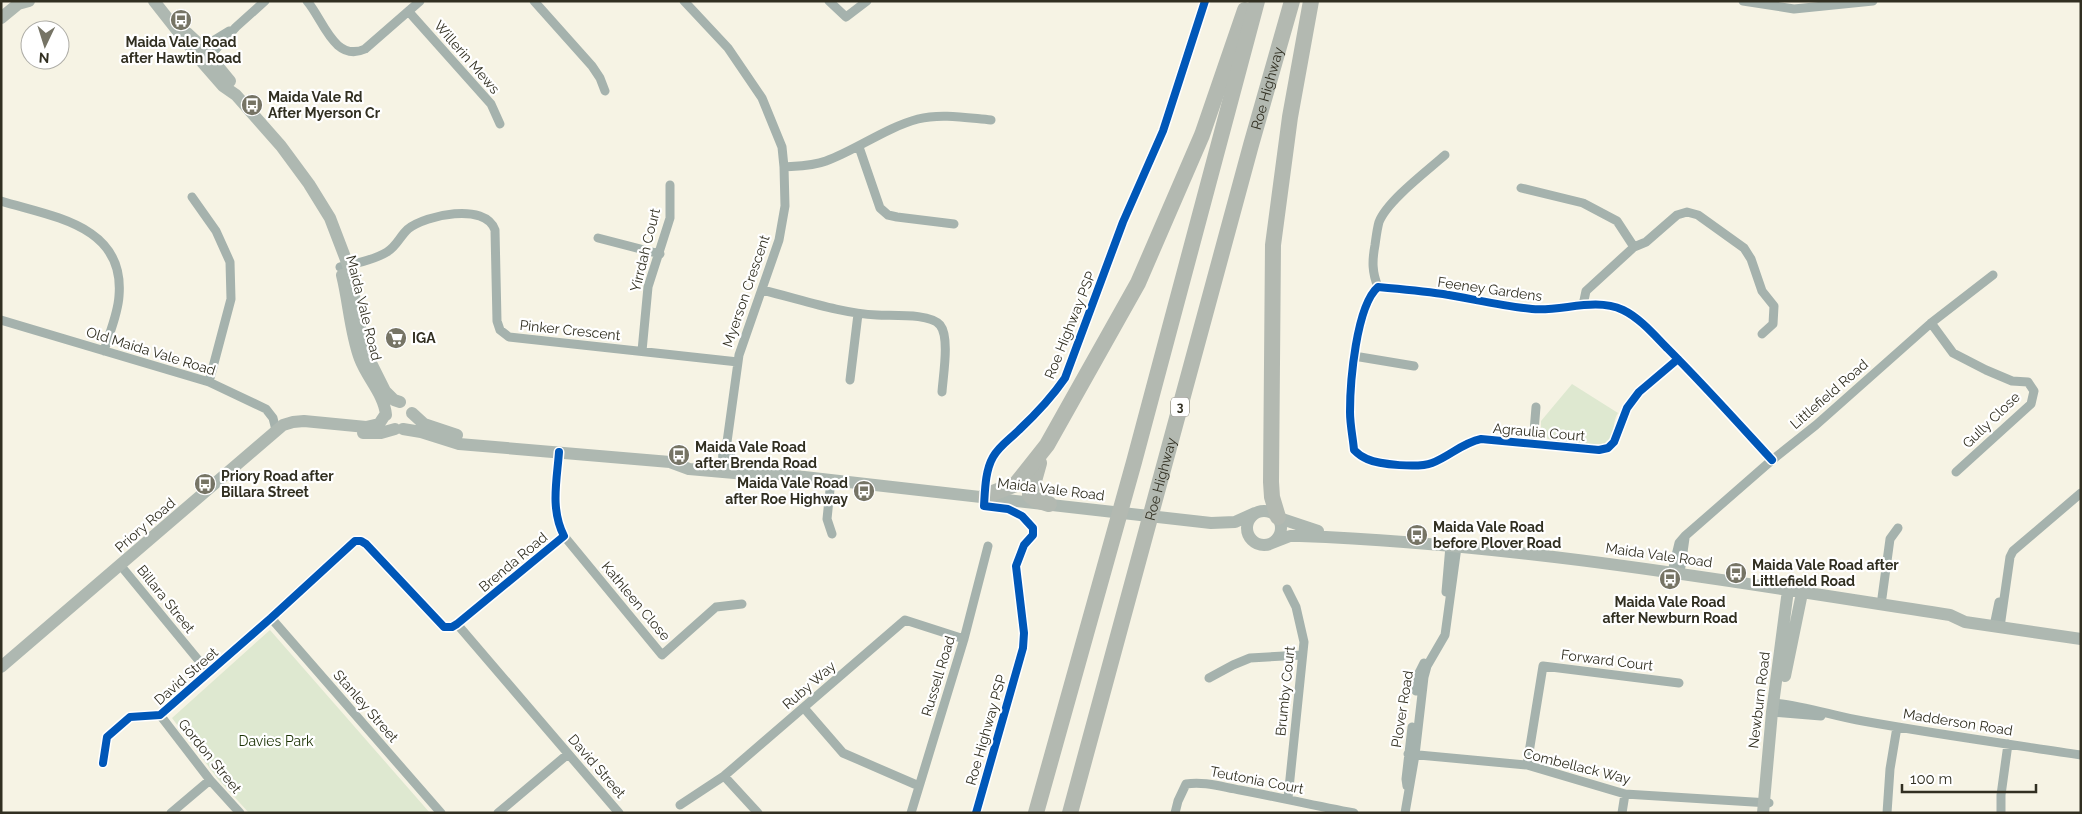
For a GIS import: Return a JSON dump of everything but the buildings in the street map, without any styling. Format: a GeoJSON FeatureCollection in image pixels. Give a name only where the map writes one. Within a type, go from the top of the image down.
{"type":"FeatureCollection","features":[{"type":"Feature","properties":{"kind":"highway"},"geometry":{"type":"LineString","coordinates":[[1049,504],[1033,498],[1029,492],[1047,445],[1138,283],[1202,135],[1248,1]]}},
{"type":"Feature","properties":{"kind":"highway","name":"3"},"geometry":{"type":"LineString","coordinates":[[1036,813],[1137,452],[1257,1]]}},
{"type":"Feature","properties":{"kind":"highway","name":"Roe Highway"},"geometry":{"type":"LineString","coordinates":[[1070,813],[1251,144],[1292,1]]}},
{"type":"Feature","properties":{"kind":"highway"},"geometry":{"type":"LineString","coordinates":[[1278,517],[1272,497],[1271,482],[1273,245],[1290,117],[1311,1]]}},
{"type":"Feature","properties":{"kind":"highway"},"geometry":{"type":"LineString","coordinates":[[985,496],[1016,484],[1047,445]]}},
{"type":"Feature","properties":{"kind":"main road","name":"Maida Vale Road"},"geometry":{"type":"LineString","coordinates":[[154,1],[180,35],[202,55],[223,86],[236,95],[298,168],[330,218],[369,359],[386,391],[394,400],[400,402]]}},
{"type":"Feature","properties":{"kind":"main road"},"geometry":{"type":"LineString","coordinates":[[1,18],[17,3]]}},
{"type":"Feature","properties":{"kind":"main road","name":"Maida Vale Road"},"geometry":{"type":"LineString","coordinates":[[344,266],[359,357],[365,372],[382,400],[386,415]]}},
{"type":"Feature","properties":{"kind":"main road"},"geometry":{"type":"LineString","coordinates":[[400,402],[406,405],[412,413],[410,424],[399,429],[388,424],[386,415],[392,404],[400,402]]}},
{"type":"Feature","properties":{"kind":"main road","name":"Maida Vale Road"},"geometry":{"type":"LineString","coordinates":[[412,413],[424,424],[449,433],[523,448]]}},
{"type":"Feature","properties":{"kind":"main road","name":"Priory Road"},"geometry":{"type":"LineString","coordinates":[[1,668],[276,430],[293,422],[366,427],[379,424],[386,415]]}},
{"type":"Feature","properties":{"kind":"main road","name":"Priory Road"},"geometry":{"type":"LineString","coordinates":[[314,422],[362,432],[381,433],[399,429]]}},
{"type":"Feature","properties":{"kind":"main road","name":"Maida Vale Road"},"geometry":{"type":"LineString","coordinates":[[399,429],[421,432],[459,444],[670,462],[684,468],[726,469],[757,475],[769,473],[1192,520],[1234,529],[1254,542]]}},
{"type":"Feature","properties":{"kind":"main road"},"geometry":{"type":"LineString","coordinates":[[1265,510],[1278,517],[1282,529],[1280,535],[1272,543],[1260,545],[1250,538],[1247,526],[1250,516],[1255,513],[1265,510]]}},
{"type":"Feature","properties":{"kind":"main road","name":"Maida Vale Road"},"geometry":{"type":"LineString","coordinates":[[1210,523],[1235,522],[1255,513]]}},
{"type":"Feature","properties":{"kind":"main road","name":"Maida Vale Road"},"geometry":{"type":"LineString","coordinates":[[1278,517],[1310,530],[1363,538],[1676,572],[1950,615],[1970,614],[2081,640]]}},
{"type":"Feature","properties":{"kind":"main road","name":"Maida Vale Road"},"geometry":{"type":"LineString","coordinates":[[1272,543],[1290,536],[1363,538]]}},
{"type":"Feature","properties":{"kind":"main road","name":"Newburn Road"},"geometry":{"type":"LineString","coordinates":[[1766,808],[1788,590]]}},
{"type":"Feature","properties":{"kind":"main road","name":"Newburn Road"},"geometry":{"type":"LineString","coordinates":[[1777,708],[1802,593]]}},
{"type":"Feature","properties":{"kind":"main road","name":"Maida Vale Road"},"geometry":{"type":"LineString","coordinates":[[1998,622],[2081,632]]}},
{"type":"Feature","properties":{"kind":"street"},"geometry":{"type":"LineString","coordinates":[[202,55],[265,1]]}},
{"type":"Feature","properties":{"kind":"street"},"geometry":{"type":"LineString","coordinates":[[308,1],[332,39],[344,50],[351,52],[365,49],[420,1]]}},
{"type":"Feature","properties":{"kind":"street"},"geometry":{"type":"LineString","coordinates":[[534,1],[592,66],[600,78],[605,91]]}},
{"type":"Feature","properties":{"kind":"street"},"geometry":{"type":"LineString","coordinates":[[828,1],[846,17],[867,1]]}},
{"type":"Feature","properties":{"kind":"street"},"geometry":{"type":"LineString","coordinates":[[1743,1],[1794,9],[1869,3],[1873,1]]}},
{"type":"Feature","properties":{"kind":"street","name":"Myerson Crescent"},"geometry":{"type":"LineString","coordinates":[[686,2],[728,48],[762,98],[782,147],[784,167],[785,206],[783,223],[776,254],[738,362],[727,442],[723,449],[726,469]]}},
{"type":"Feature","properties":{"kind":"street","name":"Willerin Mews"},"geometry":{"type":"LineString","coordinates":[[409,12],[491,104],[500,124]]}},
{"type":"Feature","properties":{"kind":"street"},"geometry":{"type":"LineString","coordinates":[[784,167],[816,164],[859,146],[890,130],[919,119],[946,117],[991,120]]}},
{"type":"Feature","properties":{"kind":"street"},"geometry":{"type":"LineString","coordinates":[[859,146],[880,208],[896,218],[954,224]]}},
{"type":"Feature","properties":{"kind":"street"},"geometry":{"type":"LineString","coordinates":[[1414,366],[1354,356],[1367,300],[1378,287],[1373,274],[1372,260],[1380,222],[1389,207],[1444,155]]}},
{"type":"Feature","properties":{"kind":"street","name":"Yirrdah Court"},"geometry":{"type":"LineString","coordinates":[[642,351],[648,287],[670,218],[670,186]]}},
{"type":"Feature","properties":{"kind":"street"},"geometry":{"type":"LineString","coordinates":[[1521,188],[1583,203],[1617,221],[1634,247]]}},
{"type":"Feature","properties":{"kind":"street"},"geometry":{"type":"LineString","coordinates":[[192,196],[216,231],[230,262],[231,299],[209,382]]}},
{"type":"Feature","properties":{"kind":"street"},"geometry":{"type":"LineString","coordinates":[[1,201],[75,224],[90,232],[104,243],[118,268],[119,295],[104,351]]}},
{"type":"Feature","properties":{"kind":"street"},"geometry":{"type":"LineString","coordinates":[[1583,305],[1586,291],[1634,247],[1646,242],[1677,216],[1687,212],[1698,215],[1727,235],[1748,253],[1762,291],[1774,304],[1773,324],[1762,334]]}},
{"type":"Feature","properties":{"kind":"street","name":"Pinker Crescent"},"geometry":{"type":"LineString","coordinates":[[344,266],[387,252],[399,242],[407,230],[433,217],[448,214],[478,215],[490,221],[495,230],[497,321],[498,327],[509,337],[738,362]]}},
{"type":"Feature","properties":{"kind":"street"},"geometry":{"type":"LineString","coordinates":[[598,238],[660,254]]}},
{"type":"Feature","properties":{"kind":"street","name":"Littlefield Road"},"geometry":{"type":"LineString","coordinates":[[1676,572],[1679,543],[1685,536],[1772,460],[1816,425],[1931,323],[1993,275]]}},
{"type":"Feature","properties":{"kind":"street","name":"Feeney Gardens"},"geometry":{"type":"LineString","coordinates":[[1378,287],[1442,294],[1533,309],[1549,310],[1583,305],[1612,306],[1629,313],[1678,359],[1772,460]]}},
{"type":"Feature","properties":{"kind":"street"},"geometry":{"type":"LineString","coordinates":[[762,290],[858,314],[934,320],[940,325],[946,338],[942,392]]}},
{"type":"Feature","properties":{"kind":"street"},"geometry":{"type":"LineString","coordinates":[[850,380],[858,314]]}},
{"type":"Feature","properties":{"kind":"street","name":"Old Maida Vale Road"},"geometry":{"type":"LineString","coordinates":[[1,320],[209,382],[266,409],[273,418],[276,430]]}},
{"type":"Feature","properties":{"kind":"street","name":"Gully Close"},"geometry":{"type":"LineString","coordinates":[[1931,323],[1953,353],[2012,381],[2028,382],[2034,392],[2031,404],[1956,472]]}},
{"type":"Feature","properties":{"kind":"street","name":"Agraulia Court"},"geometry":{"type":"LineString","coordinates":[[1354,356],[1350,414],[1354,450],[1359,455],[1374,462],[1423,466],[1443,458],[1470,442],[1481,439],[1599,450],[1608,448],[1614,442],[1626,408],[1638,392],[1678,359]]}},
{"type":"Feature","properties":{"kind":"street","name":"Agraulia Court"},"geometry":{"type":"LineString","coordinates":[[1533,444],[1536,407]]}},
{"type":"Feature","properties":{"kind":"street","name":"Brenda Road"},"geometry":{"type":"LineString","coordinates":[[458,624],[564,536],[558,522],[555,499],[560,452]]}},
{"type":"Feature","properties":{"kind":"street"},"geometry":{"type":"LineString","coordinates":[[831,480],[827,519],[832,534]]}},
{"type":"Feature","properties":{"kind":"street"},"geometry":{"type":"LineString","coordinates":[[1998,622],[2000,598],[2004,590],[2010,557],[2013,551],[2081,493]]}},
{"type":"Feature","properties":{"kind":"street"},"geometry":{"type":"LineString","coordinates":[[1881,605],[1890,539],[1898,528]]}},
{"type":"Feature","properties":{"kind":"street","name":"Kathleen Close"},"geometry":{"type":"LineString","coordinates":[[564,536],[662,655],[716,607],[742,604]]}},
{"type":"Feature","properties":{"kind":"street","name":"David Street"},"geometry":{"type":"LineString","coordinates":[[103,763],[107,737],[130,717],[160,715],[271,618],[355,541],[361,541],[366,544],[444,627],[452,627],[458,624],[619,813]]}},
{"type":"Feature","properties":{"kind":"street","name":"Russell Road"},"geometry":{"type":"LineString","coordinates":[[911,813],[964,639],[988,546]]}},
{"type":"Feature","properties":{"kind":"street","name":"Plover Road"},"geometry":{"type":"LineString","coordinates":[[1405,813],[1407,791],[1412,778],[1418,675],[1439,637],[1444,616],[1453,547]]}},
{"type":"Feature","properties":{"kind":"street","name":"Billara Street"},"geometry":{"type":"LineString","coordinates":[[121,566],[209,673]]}},
{"type":"Feature","properties":{"kind":"street","name":"Brumby Court"},"geometry":{"type":"LineString","coordinates":[[1287,589],[1296,607],[1304,642],[1288,798]]}},
{"type":"Feature","properties":{"kind":"street","name":"Stanley Street"},"geometry":{"type":"LineString","coordinates":[[271,618],[441,813]]}},
{"type":"Feature","properties":{"kind":"street","name":"Ruby Way"},"geometry":{"type":"LineString","coordinates":[[680,805],[724,776],[905,620],[964,639]]}},
{"type":"Feature","properties":{"kind":"street"},"geometry":{"type":"LineString","coordinates":[[1209,678],[1250,658],[1302,655]]}},
{"type":"Feature","properties":{"kind":"street","name":"Forward Court"},"geometry":{"type":"LineString","coordinates":[[1527,765],[1543,666],[1679,683]]}},
{"type":"Feature","properties":{"kind":"street"},"geometry":{"type":"LineString","coordinates":[[804,708],[843,753],[919,786]]}},
{"type":"Feature","properties":{"kind":"street","name":"Madderson Road"},"geometry":{"type":"LineString","coordinates":[[1777,708],[1818,711],[1831,716],[2081,755]]}},
{"type":"Feature","properties":{"kind":"street","name":"Gordon Street"},"geometry":{"type":"LineString","coordinates":[[160,715],[210,780],[240,813]]}},
{"type":"Feature","properties":{"kind":"street"},"geometry":{"type":"LineString","coordinates":[[1887,813],[1890,769],[1897,727]]}},
{"type":"Feature","properties":{"kind":"street"},"geometry":{"type":"LineString","coordinates":[[2001,813],[2001,795],[2008,744]]}},
{"type":"Feature","properties":{"kind":"street"},"geometry":{"type":"LineString","coordinates":[[498,813],[568,754]]}},
{"type":"Feature","properties":{"kind":"street","name":"Combellack Way"},"geometry":{"type":"LineString","coordinates":[[1412,755],[1527,765],[1625,794],[1766,808]]}},
{"type":"Feature","properties":{"kind":"street"},"geometry":{"type":"LineString","coordinates":[[724,776],[758,813]]}},
{"type":"Feature","properties":{"kind":"street"},"geometry":{"type":"LineString","coordinates":[[171,813],[210,780]]}},
{"type":"Feature","properties":{"kind":"street","name":"Teutonia Court"},"geometry":{"type":"LineString","coordinates":[[1175,813],[1186,784],[1192,783],[1288,798],[1354,813]]}},
{"type":"Feature","properties":{"kind":"street"},"geometry":{"type":"LineString","coordinates":[[1622,813],[1625,794]]}},
{"type":"Feature","properties":{"kind":"green space"},"geometry":{"type":"Polygon","coordinates":[[[1572,384],[1618,413],[1611,441],[1596,445],[1574,445],[1554,441],[1541,434],[1541,421],[1572,384]]]}},
{"type":"Feature","properties":{"kind":"green space","name":"Davies Park"},"geometry":{"type":"Polygon","coordinates":[[[270,630],[430,813],[249,813],[218,779],[172,718],[270,630]]]}},
{"type":"Feature","properties":{"kind":"cycle path","name":"Roe Highway PSP"},"geometry":{"type":"LineString","coordinates":[[976,813],[1023,648],[1024,633],[1016,566],[1024,545],[1033,535],[1033,528],[1022,516],[1008,509],[984,506],[988,468],[998,449],[1038,412],[1065,378],[1123,222],[1163,131],[1205,1]]}},
{"type":"Feature","properties":{"kind":"cycle path"},"geometry":{"type":"LineString","coordinates":[[1678,359],[1639,392],[1627,408],[1614,442],[1608,448],[1599,450],[1481,439],[1468,443],[1432,463],[1409,466],[1373,461],[1363,457],[1354,450],[1350,422],[1353,365],[1359,327],[1364,310],[1370,297],[1378,287],[1443,294],[1532,309],[1601,305],[1623,310],[1653,333],[1708,390],[1772,460]]}},
{"type":"Feature","properties":{"kind":"cycle path"},"geometry":{"type":"LineString","coordinates":[[103,763],[107,737],[130,717],[160,715],[271,618],[355,541],[361,541],[366,544],[444,627],[452,627],[457,624],[564,536],[557,515],[556,505],[559,452]]}},
{"type":"Feature","properties":{"kind":"place","name":"Maida Vale Road after Hawtin Road"},"geometry":{"type":"Point","coordinates":[181,20]}},
{"type":"Feature","properties":{"kind":"place","name":"Maida Vale Rd After Myerson Cr"},"geometry":{"type":"Point","coordinates":[252,105]}},
{"type":"Feature","properties":{"kind":"place","name":"IGA"},"geometry":{"type":"Point","coordinates":[396,338]}},
{"type":"Feature","properties":{"kind":"place","name":"Maida Vale Road after Brenda Road"},"geometry":{"type":"Point","coordinates":[679,455]}},
{"type":"Feature","properties":{"kind":"place","name":"Priory Road after Billara Street"},"geometry":{"type":"Point","coordinates":[205,484]}},
{"type":"Feature","properties":{"kind":"place","name":"Maida Vale Road after Roe Highway"},"geometry":{"type":"Point","coordinates":[864,491]}},
{"type":"Feature","properties":{"kind":"place","name":"Maida Vale Road before Plover Road"},"geometry":{"type":"Point","coordinates":[1417,535]}},
{"type":"Feature","properties":{"kind":"place","name":"Maida Vale Road after Littlefield Road"},"geometry":{"type":"Point","coordinates":[1736,573]}},
{"type":"Feature","properties":{"kind":"place","name":"Maida Vale Road after Newburn Road"},"geometry":{"type":"Point","coordinates":[1670,579]}}]}
